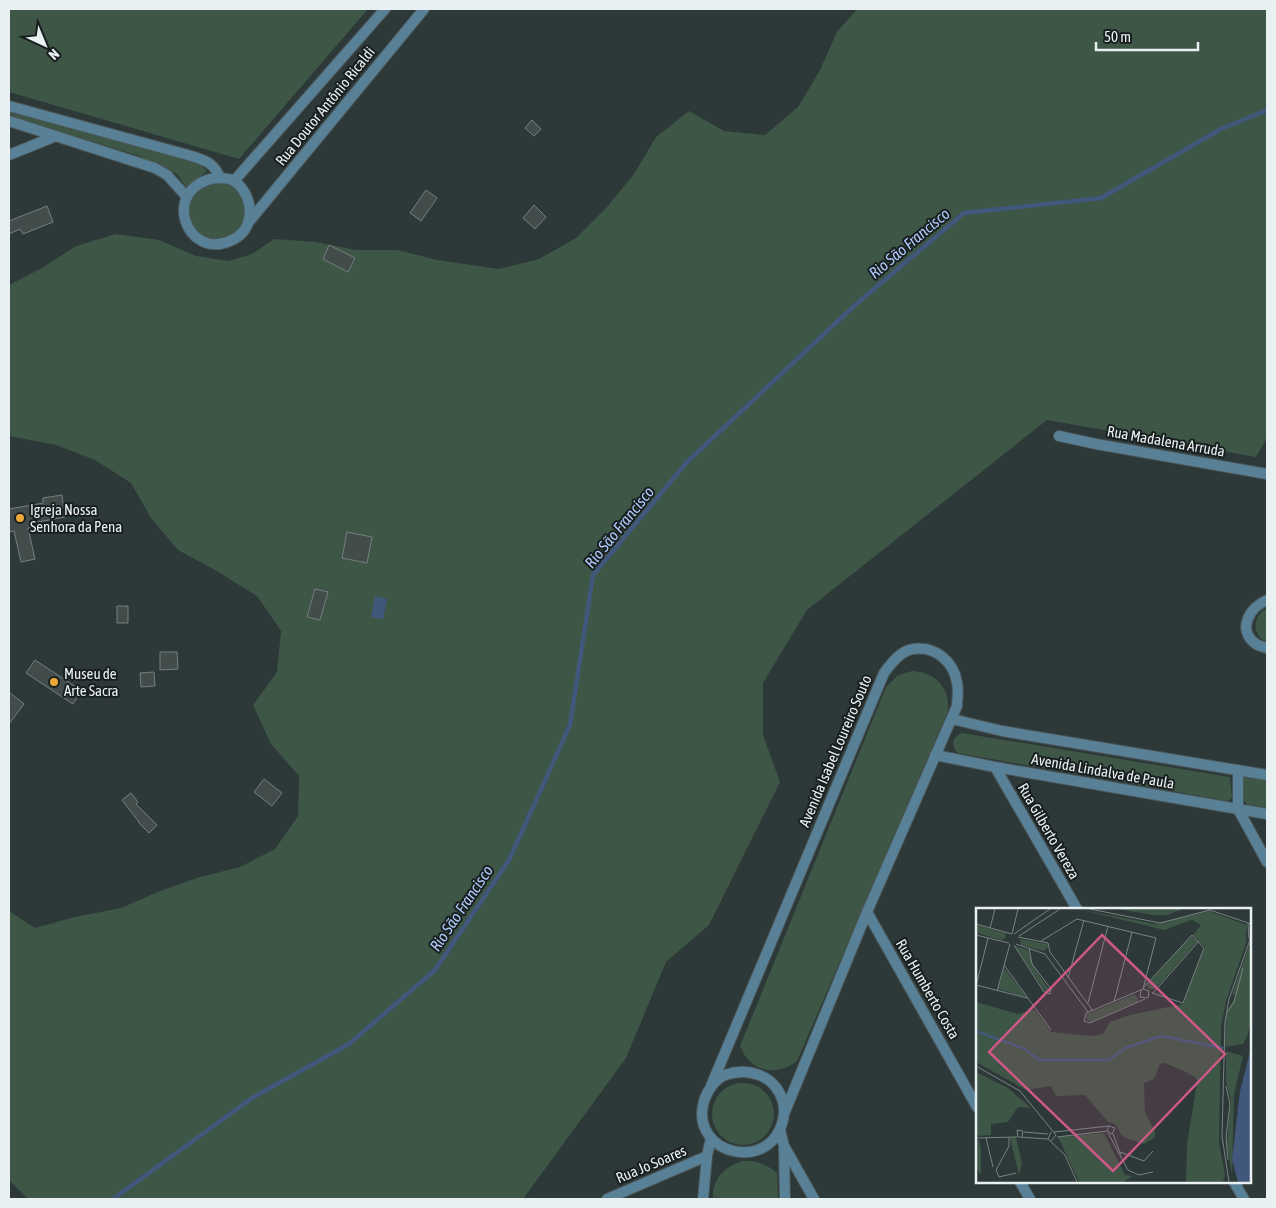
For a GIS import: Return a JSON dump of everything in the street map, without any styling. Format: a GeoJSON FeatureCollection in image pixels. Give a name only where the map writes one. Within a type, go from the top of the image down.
{"type":"FeatureCollection","features":[{"type":"Feature","properties":{"kind":"street","name":"Rua Doutor Antônio Ricaldi"},"geometry":{"type":"LineString","coordinates":[[234,181],[385,9]]}},
{"type":"Feature","properties":{"kind":"street","name":"Rua Doutor Antônio Ricaldi"},"geometry":{"type":"LineString","coordinates":[[248,223],[424,9]]}},
{"type":"Feature","properties":{"kind":"street"},"geometry":{"type":"LineString","coordinates":[[9,106],[188,155],[214,166],[220,178]]}},
{"type":"Feature","properties":{"kind":"street"},"geometry":{"type":"LineString","coordinates":[[9,121],[155,168],[167,175],[187,197]]}},
{"type":"Feature","properties":{"kind":"street"},"geometry":{"type":"LineString","coordinates":[[9,154],[56,136]]}},
{"type":"Feature","properties":{"kind":"street"},"geometry":{"type":"LineString","coordinates":[[220,178],[234,181],[244,192],[249,202],[248,223],[243,232],[230,241],[214,244],[204,242],[188,228],[184,212],[187,197],[192,189],[207,180],[220,178]]}},
{"type":"Feature","properties":{"kind":"street","name":"Rua Madalena Arruda"},"geometry":{"type":"LineString","coordinates":[[1059,436],[1267,474]]}},
{"type":"Feature","properties":{"kind":"street"},"geometry":{"type":"LineString","coordinates":[[1267,600],[1254,606],[1247,621],[1247,633],[1255,644],[1267,648]]}},
{"type":"Feature","properties":{"kind":"street","name":"Avenida Isabel Loureiro Souto"},"geometry":{"type":"LineString","coordinates":[[711,1138],[705,1128],[702,1117],[704,1101],[884,673],[895,658],[913,649],[929,650],[944,656],[952,666],[957,683],[957,706],[867,912],[784,1114],[780,1130]]}},
{"type":"Feature","properties":{"kind":"street","name":"Avenida Lindalva de Paula"},"geometry":{"type":"LineString","coordinates":[[952,719],[1002,731],[1267,775]]}},
{"type":"Feature","properties":{"kind":"street","name":"Avenida Lindalva de Paula"},"geometry":{"type":"LineString","coordinates":[[935,755],[1267,814]]}},
{"type":"Feature","properties":{"kind":"street","name":"Rua Gilberto Vereza"},"geometry":{"type":"LineString","coordinates":[[995,767],[1076,908]]}},
{"type":"Feature","properties":{"kind":"street"},"geometry":{"type":"LineString","coordinates":[[1238,770],[1238,810],[1267,862]]}},
{"type":"Feature","properties":{"kind":"street","name":"Rua Humberto Costa"},"geometry":{"type":"LineString","coordinates":[[867,912],[976,1105]]}},
{"type":"Feature","properties":{"kind":"street","name":"Avenida Isabel Loureiro Souto"},"geometry":{"type":"LineString","coordinates":[[711,1086],[722,1076],[736,1071],[751,1072],[765,1077],[776,1086],[782,1099],[784,1114]]}},
{"type":"Feature","properties":{"kind":"street"},"geometry":{"type":"LineString","coordinates":[[703,1199],[707,1156],[711,1138],[721,1147],[734,1152],[748,1153],[761,1149],[772,1141],[780,1130]]}},
{"type":"Feature","properties":{"kind":"street"},"geometry":{"type":"LineString","coordinates":[[780,1130],[784,1146],[785,1199]]}},
{"type":"Feature","properties":{"kind":"street"},"geometry":{"type":"LineString","coordinates":[[784,1146],[814,1199]]}},
{"type":"Feature","properties":{"kind":"street","name":"Rua Jo Soares"},"geometry":{"type":"LineString","coordinates":[[607,1199],[707,1156]]}},
{"type":"Feature","properties":{"kind":"street"},"geometry":{"type":"LineString","coordinates":[[1021,1183],[1030,1199]]}},
{"type":"Feature","properties":{"kind":"street"},"geometry":{"type":"LineString","coordinates":[[1235,1183],[1244,1199]]}},
{"type":"Feature","properties":{"kind":"green space"},"geometry":{"type":"Polygon","coordinates":[[[9,9],[368,9],[239,159],[9,92],[9,9]]]}},
{"type":"Feature","properties":{"kind":"green space"},"geometry":{"type":"Polygon","coordinates":[[[857,9],[1267,9],[1267,438],[1256,457],[1047,420],[807,610],[763,683],[763,735],[780,782],[709,925],[666,962],[626,1058],[523,1199],[28,1199],[9,1180],[9,911],[35,928],[75,917],[121,908],[160,891],[200,877],[240,867],[275,849],[298,816],[299,776],[271,744],[253,705],[277,672],[281,631],[257,596],[178,550],[151,518],[131,483],[95,460],[56,445],[9,436],[9,285],[42,268],[76,246],[116,234],[159,240],[196,256],[229,261],[252,254],[274,239],[316,242],[356,250],[398,250],[437,260],[499,269],[539,259],[576,238],[607,207],[634,174],[656,137],[689,111],[724,131],[765,135],[798,107],[820,70],[837,32],[857,9]]]}},
{"type":"Feature","properties":{"kind":"green space"},"geometry":{"type":"Polygon","coordinates":[[[9,109],[180,156],[200,164],[207,171],[187,188],[177,174],[137,155],[9,117],[9,109]]]}},
{"type":"Feature","properties":{"kind":"green space"},"geometry":{"type":"Polygon","coordinates":[[[208,182],[230,182],[242,193],[248,213],[236,233],[226,240],[209,240],[195,233],[187,216],[190,198],[208,182]]]}},
{"type":"Feature","properties":{"kind":"green space"},"geometry":{"type":"Polygon","coordinates":[[[1267,608],[1267,642],[1260,638],[1256,630],[1256,622],[1260,614],[1267,608]]]}},
{"type":"Feature","properties":{"kind":"green space"},"geometry":{"type":"Polygon","coordinates":[[[912,671],[928,674],[939,682],[944,688],[948,702],[948,711],[797,1061],[781,1069],[772,1070],[756,1066],[744,1055],[740,1046],[886,687],[897,676],[912,671]]]}},
{"type":"Feature","properties":{"kind":"green space"},"geometry":{"type":"Polygon","coordinates":[[[962,733],[1230,777],[1232,798],[1228,801],[958,753],[953,742],[962,733]]]}},
{"type":"Feature","properties":{"kind":"green space"},"geometry":{"type":"Polygon","coordinates":[[[1243,776],[1267,780],[1267,808],[1248,805],[1244,801],[1243,776]]]}},
{"type":"Feature","properties":{"kind":"green space"},"geometry":{"type":"Polygon","coordinates":[[[737,1083],[749,1083],[765,1092],[772,1102],[774,1114],[772,1126],[765,1136],[749,1145],[737,1145],[726,1140],[717,1131],[712,1120],[712,1108],[717,1097],[726,1088],[737,1083]]]}},
{"type":"Feature","properties":{"kind":"green space"},"geometry":{"type":"Polygon","coordinates":[[[742,1161],[761,1163],[777,1173],[778,1199],[713,1199],[715,1185],[720,1175],[725,1170],[742,1161]]]}},
{"type":"Feature","properties":{"kind":"water"},"geometry":{"type":"Polygon","coordinates":[[[375,596],[387,599],[383,619],[371,617],[375,596]]]}},
{"type":"Feature","properties":{"kind":"building"},"geometry":{"type":"Polygon","coordinates":[[[532,120],[541,129],[534,136],[525,128],[532,120]]]}},
{"type":"Feature","properties":{"kind":"building"},"geometry":{"type":"Polygon","coordinates":[[[426,190],[437,198],[421,221],[410,213],[426,190]]]}},
{"type":"Feature","properties":{"kind":"building"},"geometry":{"type":"Polygon","coordinates":[[[534,205],[546,217],[535,229],[523,218],[534,205]]]}},
{"type":"Feature","properties":{"kind":"building"},"geometry":{"type":"Polygon","coordinates":[[[47,206],[53,222],[23,234],[20,229],[9,234],[9,221],[47,206]]]}},
{"type":"Feature","properties":{"kind":"building"},"geometry":{"type":"Polygon","coordinates":[[[329,245],[355,258],[348,272],[323,259],[329,245]]]}},
{"type":"Feature","properties":{"kind":"building"},"geometry":{"type":"Polygon","coordinates":[[[62,495],[65,517],[33,523],[34,527],[28,528],[35,559],[21,562],[14,531],[9,532],[9,509],[43,503],[43,498],[62,495]]]}},
{"type":"Feature","properties":{"kind":"building"},"geometry":{"type":"Polygon","coordinates":[[[347,532],[372,537],[367,563],[342,558],[347,532]]]}},
{"type":"Feature","properties":{"kind":"building"},"geometry":{"type":"Polygon","coordinates":[[[315,589],[328,592],[320,620],[307,617],[315,589]]]}},
{"type":"Feature","properties":{"kind":"building"},"geometry":{"type":"Polygon","coordinates":[[[117,606],[128,606],[128,623],[117,623],[117,606]]]}},
{"type":"Feature","properties":{"kind":"building"},"geometry":{"type":"Polygon","coordinates":[[[160,652],[177,652],[178,669],[160,670],[160,652]]]}},
{"type":"Feature","properties":{"kind":"building","name":"Museu de Arte Sacra"},"geometry":{"type":"Polygon","coordinates":[[[35,660],[82,691],[73,704],[26,673],[35,660]]]}},
{"type":"Feature","properties":{"kind":"building"},"geometry":{"type":"Polygon","coordinates":[[[154,672],[155,686],[141,687],[140,673],[154,672]]]}},
{"type":"Feature","properties":{"kind":"building"},"geometry":{"type":"Polygon","coordinates":[[[9,692],[24,704],[9,724],[9,692]]]}},
{"type":"Feature","properties":{"kind":"building"},"geometry":{"type":"Polygon","coordinates":[[[264,779],[282,793],[272,806],[254,792],[264,779]]]}},
{"type":"Feature","properties":{"kind":"building"},"geometry":{"type":"Polygon","coordinates":[[[131,793],[138,802],[136,804],[157,825],[149,833],[138,822],[122,800],[131,793]]]}},
{"type":"Feature","properties":{"kind":"waterway","name":"Rio São Francisco"},"geometry":{"type":"LineString","coordinates":[[113,1199],[252,1098],[349,1044],[435,970],[509,860],[570,725],[593,575],[687,462],[854,306],[964,213],[1101,198],[1221,129],[1267,110]]}},
{"type":"Feature","properties":{"kind":"place","name":"Igreja Nossa Senhora da Pena"},"geometry":{"type":"Point","coordinates":[20,518]}},
{"type":"Feature","properties":{"kind":"place","name":"Museu de Arte Sacra"},"geometry":{"type":"Point","coordinates":[54,682]}}]}
